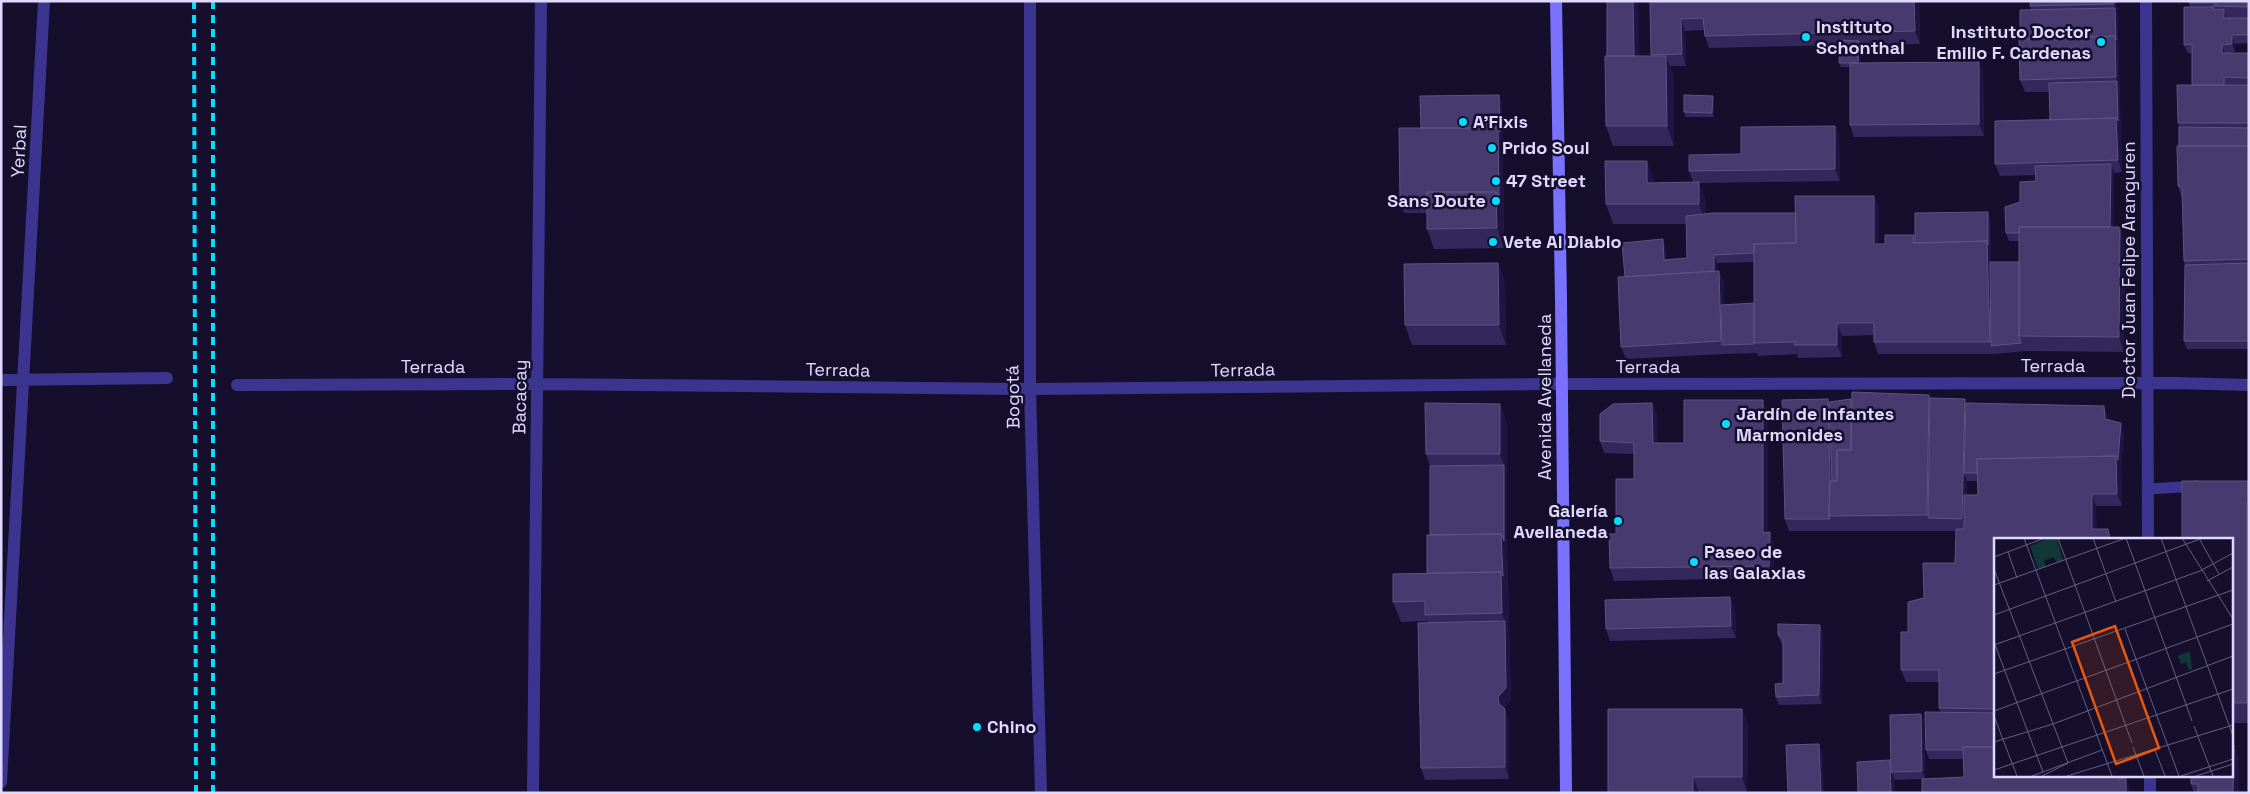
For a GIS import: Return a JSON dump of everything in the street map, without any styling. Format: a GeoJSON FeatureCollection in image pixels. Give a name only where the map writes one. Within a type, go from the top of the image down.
{"type":"FeatureCollection","features":[{"type":"Feature","properties":{"kind":"main road","name":"Avenida Avellaneda"},"geometry":{"type":"LineString","coordinates":[[1556,1],[1566,793]]}},
{"type":"Feature","properties":{"kind":"street","name":"Yerbal"},"geometry":{"type":"LineString","coordinates":[[1,782],[44,1]]}},
{"type":"Feature","properties":{"kind":"street","name":"Bacacay"},"geometry":{"type":"LineString","coordinates":[[533,793],[541,1]]}},
{"type":"Feature","properties":{"kind":"street","name":"Bogotá"},"geometry":{"type":"LineString","coordinates":[[1030,1],[1030,389],[1041,793]]}},
{"type":"Feature","properties":{"kind":"street","name":"Doctor Juan Felipe Aranguren"},"geometry":{"type":"LineString","coordinates":[[2146,1],[2148,538]]}},
{"type":"Feature","properties":{"kind":"street"},"geometry":{"type":"LineString","coordinates":[[1,380],[167,378]]}},
{"type":"Feature","properties":{"kind":"street","name":"Terrada"},"geometry":{"type":"LineString","coordinates":[[237,385],[538,384],[1030,389],[1562,384],[2249,385]]}},
{"type":"Feature","properties":{"kind":"street"},"geometry":{"type":"LineString","coordinates":[[2150,776],[2150,793]]}},
{"type":"Feature","properties":{"kind":"lane"},"geometry":{"type":"LineString","coordinates":[[2148,489],[2212,485]]}},
{"type":"Feature","properties":{"kind":"building"},"geometry":{"type":"Polygon","coordinates":[[[1607,1],[1633,1],[1634,56],[1607,56],[1607,1]]]}},
{"type":"Feature","properties":{"kind":"building"},"geometry":{"type":"Polygon","coordinates":[[[1650,1],[1914,1],[1915,31],[1705,36],[1703,18],[1681,19],[1682,54],[1651,55],[1650,1]]]}},
{"type":"Feature","properties":{"kind":"building"},"geometry":{"type":"Polygon","coordinates":[[[2030,1],[2114,1],[2114,4],[2030,6],[2030,1]]]}},
{"type":"Feature","properties":{"kind":"building"},"geometry":{"type":"Polygon","coordinates":[[[2189,1],[2249,1],[2249,7],[2213,6],[2217,3],[2189,3],[2189,1]]]}},
{"type":"Feature","properties":{"kind":"building"},"geometry":{"type":"Polygon","coordinates":[[[2184,7],[2213,7],[2214,10],[2224,9],[2224,18],[2249,18],[2249,35],[2232,35],[2232,44],[2222,45],[2222,53],[2249,53],[2249,78],[2224,77],[2224,85],[2192,85],[2192,44],[2184,45],[2184,7]]]}},
{"type":"Feature","properties":{"kind":"building"},"geometry":{"type":"Polygon","coordinates":[[[2115,8],[2116,40],[2115,36],[2020,39],[2020,10],[2115,8]]]}},
{"type":"Feature","properties":{"kind":"building"},"geometry":{"type":"Polygon","coordinates":[[[2115,36],[2116,77],[2020,80],[2019,39],[2115,36]]]}},
{"type":"Feature","properties":{"kind":"building"},"geometry":{"type":"Polygon","coordinates":[[[1840,40],[1859,41],[1858,63],[1839,63],[1840,40]]]}},
{"type":"Feature","properties":{"kind":"building"},"geometry":{"type":"Polygon","coordinates":[[[1605,56],[1666,56],[1667,126],[1606,126],[1605,56]]]}},
{"type":"Feature","properties":{"kind":"building"},"geometry":{"type":"Polygon","coordinates":[[[1979,62],[1979,124],[1850,125],[1850,63],[1979,62]]]}},
{"type":"Feature","properties":{"kind":"building"},"geometry":{"type":"Polygon","coordinates":[[[2117,81],[2118,121],[2116,118],[2050,120],[2049,83],[2117,81]]]}},
{"type":"Feature","properties":{"kind":"building"},"geometry":{"type":"Polygon","coordinates":[[[2177,85],[2249,85],[2249,123],[2178,123],[2177,85]]]}},
{"type":"Feature","properties":{"kind":"building","name":"A'Fixis"},"geometry":{"type":"Polygon","coordinates":[[[1499,95],[1500,132],[1498,128],[1421,128],[1420,96],[1499,95]]]}},
{"type":"Feature","properties":{"kind":"building"},"geometry":{"type":"Polygon","coordinates":[[[1684,95],[1713,96],[1712,113],[1684,112],[1684,95]]]}},
{"type":"Feature","properties":{"kind":"building"},"geometry":{"type":"Polygon","coordinates":[[[2116,118],[2118,160],[1995,164],[1995,121],[2116,118]]]}},
{"type":"Feature","properties":{"kind":"building"},"geometry":{"type":"Polygon","coordinates":[[[1835,126],[1835,169],[1689,171],[1689,155],[1741,154],[1741,127],[1835,126]]]}},
{"type":"Feature","properties":{"kind":"building"},"geometry":{"type":"Polygon","coordinates":[[[2179,127],[2249,128],[2249,146],[2179,146],[2179,127]]]}},
{"type":"Feature","properties":{"kind":"building"},"geometry":{"type":"Polygon","coordinates":[[[1399,128],[1498,128],[1499,200],[1496,192],[1427,192],[1427,200],[1400,201],[1399,128]]]}},
{"type":"Feature","properties":{"kind":"building"},"geometry":{"type":"Polygon","coordinates":[[[2177,146],[2249,146],[2249,259],[2184,261],[2182,188],[2178,186],[2177,146]]]}},
{"type":"Feature","properties":{"kind":"building"},"geometry":{"type":"Polygon","coordinates":[[[1605,161],[1647,161],[1647,183],[1699,182],[1699,204],[1606,204],[1605,161]]]}},
{"type":"Feature","properties":{"kind":"building"},"geometry":{"type":"Polygon","coordinates":[[[2111,164],[2110,227],[2019,227],[2019,233],[2006,233],[2005,207],[2020,202],[2020,182],[2036,181],[2035,166],[2111,164]]]}},
{"type":"Feature","properties":{"kind":"building"},"geometry":{"type":"Polygon","coordinates":[[[1427,192],[1496,192],[1497,228],[1427,229],[1427,192]]]}},
{"type":"Feature","properties":{"kind":"building"},"geometry":{"type":"Polygon","coordinates":[[[1795,196],[1874,196],[1874,244],[1885,244],[1885,235],[1914,235],[1913,243],[1987,241],[1990,342],[1874,342],[1874,323],[1837,323],[1837,345],[1794,345],[1796,342],[1754,343],[1754,244],[1796,243],[1795,196]]]}},
{"type":"Feature","properties":{"kind":"building"},"geometry":{"type":"Polygon","coordinates":[[[1988,212],[1988,245],[1987,241],[1915,243],[1915,213],[1988,212]]]}},
{"type":"Feature","properties":{"kind":"building"},"geometry":{"type":"Polygon","coordinates":[[[1713,213],[1796,213],[1796,243],[1754,244],[1754,253],[1714,255],[1714,271],[1625,277],[1622,243],[1663,239],[1664,260],[1687,258],[1686,216],[1713,213]]]}},
{"type":"Feature","properties":{"kind":"building"},"geometry":{"type":"Polygon","coordinates":[[[2019,227],[2120,227],[2119,337],[2019,336],[2019,227]]]}},
{"type":"Feature","properties":{"kind":"building"},"geometry":{"type":"Polygon","coordinates":[[[1990,262],[2019,262],[2019,336],[2021,343],[1991,346],[1990,262]]]}},
{"type":"Feature","properties":{"kind":"building"},"geometry":{"type":"Polygon","coordinates":[[[1498,263],[1499,325],[1405,325],[1404,264],[1498,263]]]}},
{"type":"Feature","properties":{"kind":"building"},"geometry":{"type":"Polygon","coordinates":[[[2249,263],[2249,341],[2184,341],[2185,265],[2249,263]]]}},
{"type":"Feature","properties":{"kind":"building"},"geometry":{"type":"Polygon","coordinates":[[[1719,271],[1721,341],[1621,347],[1618,277],[1719,271]]]}},
{"type":"Feature","properties":{"kind":"building"},"geometry":{"type":"Polygon","coordinates":[[[1754,303],[1754,344],[1722,345],[1721,305],[1754,303]]]}},
{"type":"Feature","properties":{"kind":"building"},"geometry":{"type":"Polygon","coordinates":[[[1852,392],[1929,395],[1927,515],[1829,516],[1830,481],[1837,481],[1837,450],[1851,450],[1852,392]]]}},
{"type":"Feature","properties":{"kind":"building"},"geometry":{"type":"Polygon","coordinates":[[[1930,398],[1965,399],[1962,519],[1928,518],[1930,398]]]}},
{"type":"Feature","properties":{"kind":"building"},"geometry":{"type":"Polygon","coordinates":[[[1828,399],[1830,519],[1785,519],[1782,400],[1828,399]]]}},
{"type":"Feature","properties":{"kind":"building"},"geometry":{"type":"Polygon","coordinates":[[[1851,399],[1851,450],[1837,450],[1837,481],[1832,481],[1829,402],[1851,399]]]}},
{"type":"Feature","properties":{"kind":"building"},"geometry":{"type":"Polygon","coordinates":[[[1684,400],[1763,400],[1763,533],[1770,532],[1769,566],[1610,568],[1609,534],[1616,534],[1616,479],[1634,479],[1634,443],[1600,441],[1600,414],[1613,404],[1652,403],[1653,443],[1684,443],[1684,400]]]}},
{"type":"Feature","properties":{"kind":"building"},"geometry":{"type":"Polygon","coordinates":[[[1425,403],[1500,404],[1500,454],[1426,454],[1425,403]]]}},
{"type":"Feature","properties":{"kind":"building"},"geometry":{"type":"Polygon","coordinates":[[[1966,403],[2104,406],[2105,419],[2121,423],[2118,460],[2116,456],[1977,459],[1977,473],[1964,473],[1966,403]]]}},
{"type":"Feature","properties":{"kind":"building"},"geometry":{"type":"Polygon","coordinates":[[[2116,456],[2117,494],[2092,494],[2092,529],[2108,529],[2110,538],[1994,538],[1994,709],[1939,708],[1939,670],[1901,670],[1901,632],[1908,632],[1908,602],[1924,598],[1923,563],[1955,563],[1956,529],[1964,529],[1964,495],[1978,495],[1977,459],[2116,456]]]}},
{"type":"Feature","properties":{"kind":"building"},"geometry":{"type":"Polygon","coordinates":[[[1504,465],[1504,541],[1501,534],[1430,535],[1430,466],[1504,465]]]}},
{"type":"Feature","properties":{"kind":"building"},"geometry":{"type":"Polygon","coordinates":[[[2182,481],[2249,481],[2249,503],[2247,503],[2247,703],[2232,703],[2232,538],[2182,538],[2182,481]]]}},
{"type":"Feature","properties":{"kind":"building"},"geometry":{"type":"Polygon","coordinates":[[[1501,534],[1503,576],[1501,572],[1427,573],[1427,535],[1501,534]]]}},
{"type":"Feature","properties":{"kind":"building"},"geometry":{"type":"Polygon","coordinates":[[[1501,572],[1502,613],[1425,615],[1425,601],[1393,602],[1393,574],[1501,572]]]}},
{"type":"Feature","properties":{"kind":"building"},"geometry":{"type":"Polygon","coordinates":[[[1730,597],[1731,626],[1606,629],[1605,600],[1730,597]]]}},
{"type":"Feature","properties":{"kind":"building"},"geometry":{"type":"Polygon","coordinates":[[[1505,621],[1506,688],[1498,697],[1499,704],[1505,709],[1505,767],[1421,768],[1418,623],[1505,621]]]}},
{"type":"Feature","properties":{"kind":"building"},"geometry":{"type":"Polygon","coordinates":[[[1778,624],[1820,625],[1819,695],[1776,697],[1775,684],[1783,683],[1783,640],[1778,635],[1778,624]]]}},
{"type":"Feature","properties":{"kind":"building"},"geometry":{"type":"Polygon","coordinates":[[[1608,709],[1742,709],[1742,777],[1693,777],[1693,793],[1608,793],[1608,709]]]}},
{"type":"Feature","properties":{"kind":"building"},"geometry":{"type":"Polygon","coordinates":[[[1925,712],[1994,713],[1994,747],[1963,747],[1963,750],[1926,750],[1925,712]]]}},
{"type":"Feature","properties":{"kind":"building"},"geometry":{"type":"Polygon","coordinates":[[[1921,714],[1922,771],[1891,772],[1890,715],[1921,714]]]}},
{"type":"Feature","properties":{"kind":"building"},"geometry":{"type":"Polygon","coordinates":[[[1819,744],[1821,793],[1788,793],[1786,745],[1819,744]]]}},
{"type":"Feature","properties":{"kind":"building"},"geometry":{"type":"Polygon","coordinates":[[[2232,745],[2234,745],[2233,793],[2198,793],[2198,784],[2191,784],[2191,776],[2232,776],[2232,745]]]}},
{"type":"Feature","properties":{"kind":"building"},"geometry":{"type":"Polygon","coordinates":[[[1963,747],[1994,747],[1994,776],[2119,776],[2119,780],[2126,777],[2126,793],[1922,793],[1922,779],[1964,777],[1963,747]]]}},
{"type":"Feature","properties":{"kind":"building"},"geometry":{"type":"Polygon","coordinates":[[[1890,760],[1891,793],[1858,793],[1857,762],[1890,760]]]}},
{"type":"Feature","properties":{"kind":"railway"},"geometry":{"type":"LineString","coordinates":[[194,1],[196,793]]}},
{"type":"Feature","properties":{"kind":"railway"},"geometry":{"type":"LineString","coordinates":[[213,1],[213,793]]}},
{"type":"Feature","properties":{"kind":"place","name":"Instituto Schonthal"},"geometry":{"type":"Point","coordinates":[1806,37]}},
{"type":"Feature","properties":{"kind":"place","name":"Instituto Doctor Emilio F. Cardenas"},"geometry":{"type":"Point","coordinates":[2101,42]}},
{"type":"Feature","properties":{"kind":"place","name":"A'Fixis"},"geometry":{"type":"Point","coordinates":[1463,122]}},
{"type":"Feature","properties":{"kind":"place","name":"Prido Soul"},"geometry":{"type":"Point","coordinates":[1492,148]}},
{"type":"Feature","properties":{"kind":"place","name":"47 Street"},"geometry":{"type":"Point","coordinates":[1496,181]}},
{"type":"Feature","properties":{"kind":"place","name":"Sans Doute"},"geometry":{"type":"Point","coordinates":[1496,201]}},
{"type":"Feature","properties":{"kind":"place","name":"Vete Al Diablo"},"geometry":{"type":"Point","coordinates":[1493,242]}},
{"type":"Feature","properties":{"kind":"place","name":"Jardín de Infantes Marmonides"},"geometry":{"type":"Point","coordinates":[1726,424]}},
{"type":"Feature","properties":{"kind":"place","name":"Galería Avellaneda"},"geometry":{"type":"Point","coordinates":[1618,521]}},
{"type":"Feature","properties":{"kind":"place","name":"Paseo de las Galaxias"},"geometry":{"type":"Point","coordinates":[1694,562]}},
{"type":"Feature","properties":{"kind":"place","name":"Chino"},"geometry":{"type":"Point","coordinates":[977,727]}}]}
